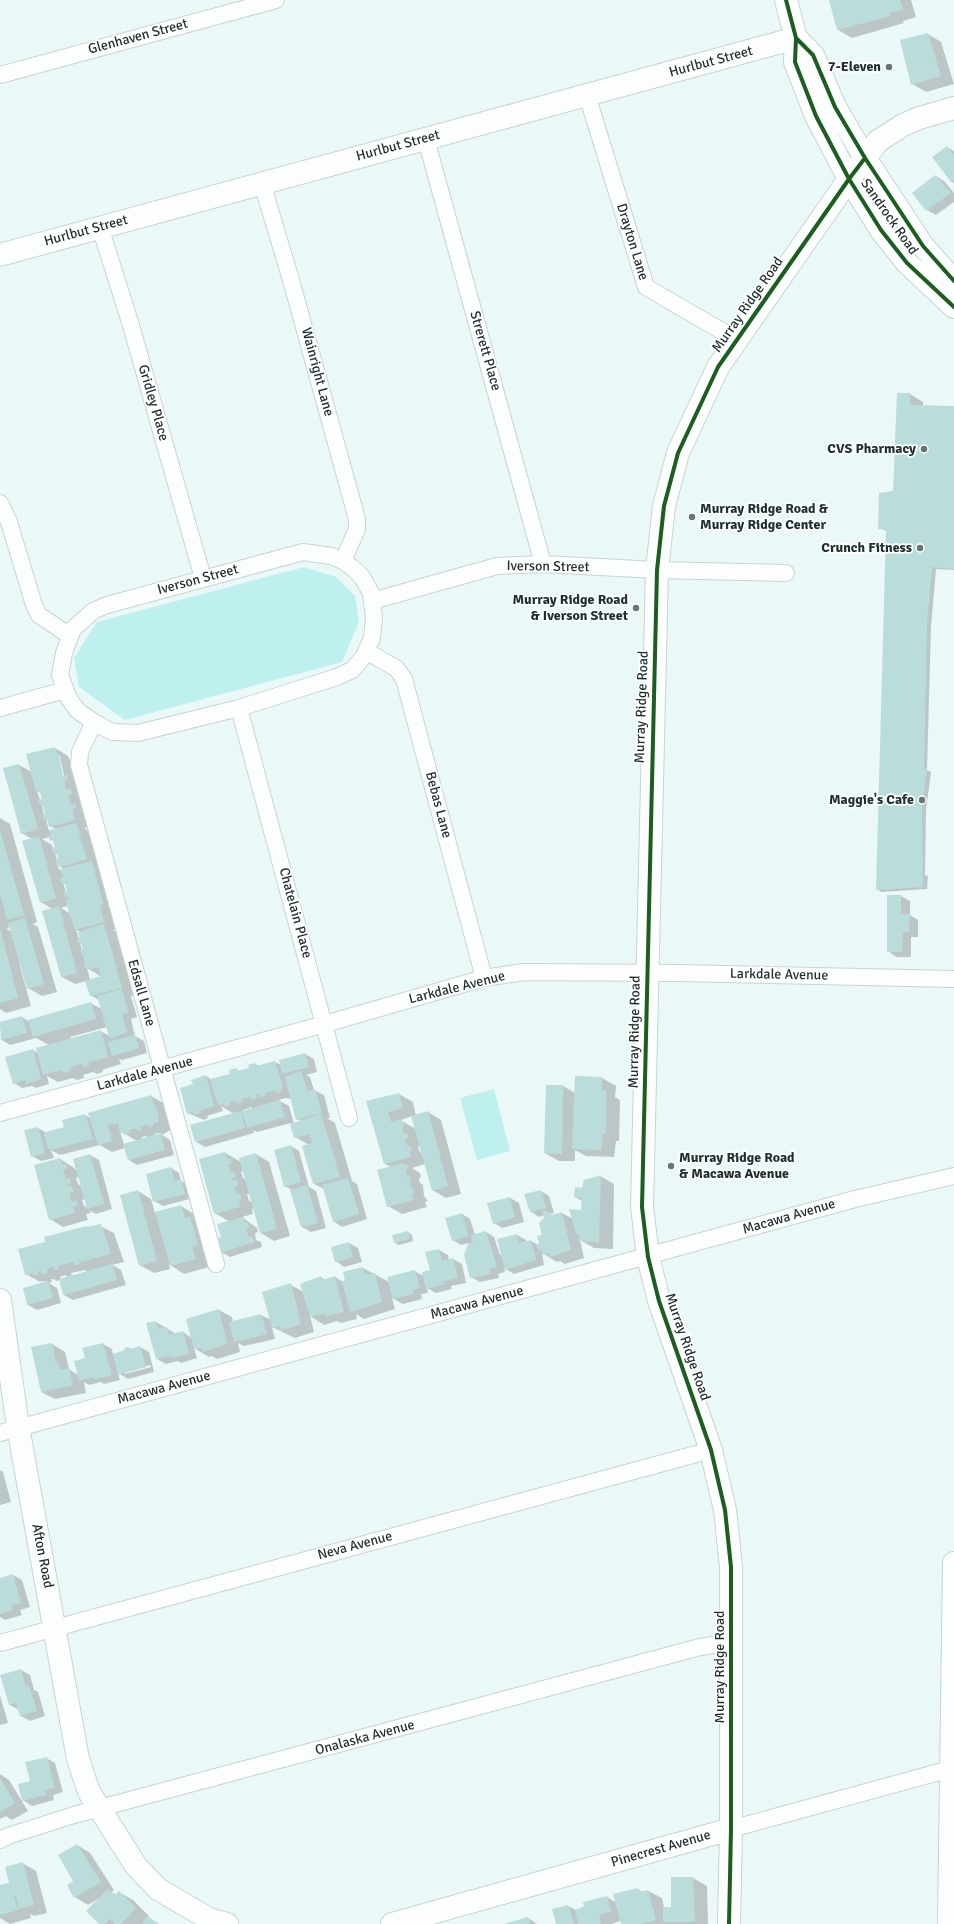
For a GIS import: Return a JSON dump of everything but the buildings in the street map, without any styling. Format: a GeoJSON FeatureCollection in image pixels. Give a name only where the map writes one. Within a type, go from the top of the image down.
{"type":"FeatureCollection","features":[{"type":"Feature","properties":{"kind":"main road","name":"Sandrock Road"},"geometry":{"type":"LineString","coordinates":[[786,0],[796,38],[795,62],[816,116],[849,179],[881,230],[906,263],[954,307]]}},
{"type":"Feature","properties":{"kind":"main road","name":"Sandrock Road"},"geometry":{"type":"LineString","coordinates":[[796,38],[813,55],[835,107],[865,158],[923,246],[954,281]]}},
{"type":"Feature","properties":{"kind":"main road","name":"Hurlbut Street"},"geometry":{"type":"LineString","coordinates":[[0,255],[796,38]]}},
{"type":"Feature","properties":{"kind":"main road","name":"Murray Ridge Road"},"geometry":{"type":"LineString","coordinates":[[729,1924],[731,1829],[731,1567],[725,1510],[710,1450],[659,1301],[648,1257],[642,1208],[656,570],[664,506],[678,453],[718,367],[849,179],[878,141],[919,118],[954,108]]}},
{"type":"Feature","properties":{"kind":"main road","name":"Afton Road"},"geometry":{"type":"LineString","coordinates":[[0,1300],[9,1430],[56,1628],[78,1758],[89,1792],[99,1809]]}},
{"type":"Feature","properties":{"kind":"main road"},"geometry":{"type":"LineString","coordinates":[[949,1924],[954,1563]]}},
{"type":"Feature","properties":{"kind":"main road"},"geometry":{"type":"LineString","coordinates":[[99,1809],[136,1866],[158,1889],[209,1919],[227,1924]]}},
{"type":"Feature","properties":{"kind":"main road","name":"Pinecrest Avenue"},"geometry":{"type":"LineString","coordinates":[[392,1924],[731,1829]]}},
{"type":"Feature","properties":{"kind":"street","name":"Glenhaven Street"},"geometry":{"type":"LineString","coordinates":[[0,75],[276,0]]}},
{"type":"Feature","properties":{"kind":"street","name":"Drayton Lane"},"geometry":{"type":"LineString","coordinates":[[587,95],[646,287],[737,340]]}},
{"type":"Feature","properties":{"kind":"street","name":"Strerett Place"},"geometry":{"type":"LineString","coordinates":[[426,139],[543,564]]}},
{"type":"Feature","properties":{"kind":"street","name":"Wainright Lane"},"geometry":{"type":"LineString","coordinates":[[262,183],[291,280],[357,519],[357,529],[343,561]]}},
{"type":"Feature","properties":{"kind":"street","name":"Gridley Place"},"geometry":{"type":"LineString","coordinates":[[100,227],[130,322],[203,578]]}},
{"type":"Feature","properties":{"kind":"street"},"geometry":{"type":"LineString","coordinates":[[0,502],[9,522],[34,605],[39,615],[70,636]]}},
{"type":"Feature","properties":{"kind":"street","name":"Iverson Street"},"geometry":{"type":"LineString","coordinates":[[303,552],[331,556],[343,561],[362,577],[371,593],[374,618],[372,638],[364,656],[352,670],[337,677],[239,708],[138,733],[112,732],[78,711],[68,699],[60,675],[64,653],[70,636],[81,620],[100,608],[203,578],[303,552]]}},
{"type":"Feature","properties":{"kind":"street","name":"Iverson Street"},"geometry":{"type":"LineString","coordinates":[[372,601],[497,566],[543,564],[656,570],[786,573]]}},
{"type":"Feature","properties":{"kind":"street","name":"Bebas Lane"},"geometry":{"type":"LineString","coordinates":[[366,651],[397,669],[404,679],[484,978]]}},
{"type":"Feature","properties":{"kind":"street"},"geometry":{"type":"LineString","coordinates":[[0,708],[65,690]]}},
{"type":"Feature","properties":{"kind":"street","name":"Chatelain Place"},"geometry":{"type":"LineString","coordinates":[[239,708],[349,1118]]}},
{"type":"Feature","properties":{"kind":"street","name":"Edsall Lane"},"geometry":{"type":"LineString","coordinates":[[94,722],[80,752],[79,765],[216,1264]]}},
{"type":"Feature","properties":{"kind":"street","name":"Larkdale Avenue"},"geometry":{"type":"LineString","coordinates":[[0,1113],[325,1024],[484,978],[524,972],[954,979]]}},
{"type":"Feature","properties":{"kind":"street","name":"Macawa Avenue"},"geometry":{"type":"LineString","coordinates":[[9,1430],[648,1257],[855,1199],[954,1176]]}},
{"type":"Feature","properties":{"kind":"street","name":"Neva Avenue"},"geometry":{"type":"LineString","coordinates":[[0,1643],[710,1450]]}},
{"type":"Feature","properties":{"kind":"street","name":"Onalaska Avenue"},"geometry":{"type":"LineString","coordinates":[[0,1840],[8,1836],[99,1809],[700,1647],[731,1642]]}},
{"type":"Feature","properties":{"kind":"street","name":"Pinecrest Avenue"},"geometry":{"type":"LineString","coordinates":[[731,1829],[952,1768]]}},
{"type":"Feature","properties":{"kind":"shaded area"},"geometry":{"type":"Polygon","coordinates":[[[304,567],[336,577],[355,596],[359,622],[342,662],[125,720],[79,687],[74,658],[97,622],[304,567]]]}},
{"type":"Feature","properties":{"kind":"shaded area"},"geometry":{"type":"Polygon","coordinates":[[[494,1089],[510,1151],[477,1160],[460,1098],[494,1089]]]}},
{"type":"Feature","properties":{"kind":"cycle path"},"geometry":{"type":"LineString","coordinates":[[786,0],[796,38],[795,62],[816,116],[849,179],[881,230],[907,263],[954,307]]}},
{"type":"Feature","properties":{"kind":"cycle path"},"geometry":{"type":"LineString","coordinates":[[796,38],[813,55],[835,107],[865,158],[923,246],[954,281]]}},
{"type":"Feature","properties":{"kind":"cycle path"},"geometry":{"type":"LineString","coordinates":[[729,1924],[731,1829],[731,1567],[725,1510],[711,1450],[659,1301],[648,1257],[642,1207],[657,570],[664,506],[678,453],[718,367],[865,158]]}},
{"type":"Feature","properties":{"kind":"place","name":"7-Eleven"},"geometry":{"type":"Point","coordinates":[889,67]}},
{"type":"Feature","properties":{"kind":"place","name":"CVS Pharmacy"},"geometry":{"type":"Point","coordinates":[924,449]}},
{"type":"Feature","properties":{"kind":"place","name":"Murray Ridge Road & Murray Ridge Center"},"geometry":{"type":"Point","coordinates":[692,517]}},
{"type":"Feature","properties":{"kind":"place","name":"Crunch Fitness"},"geometry":{"type":"Point","coordinates":[920,548]}},
{"type":"Feature","properties":{"kind":"place","name":"Murray Ridge Road & Iverson Street"},"geometry":{"type":"Point","coordinates":[636,608]}},
{"type":"Feature","properties":{"kind":"place","name":"Maggie's Cafe"},"geometry":{"type":"Point","coordinates":[922,800]}},
{"type":"Feature","properties":{"kind":"place","name":"Murray Ridge Road & Macawa Avenue"},"geometry":{"type":"Point","coordinates":[671,1166]}}]}
